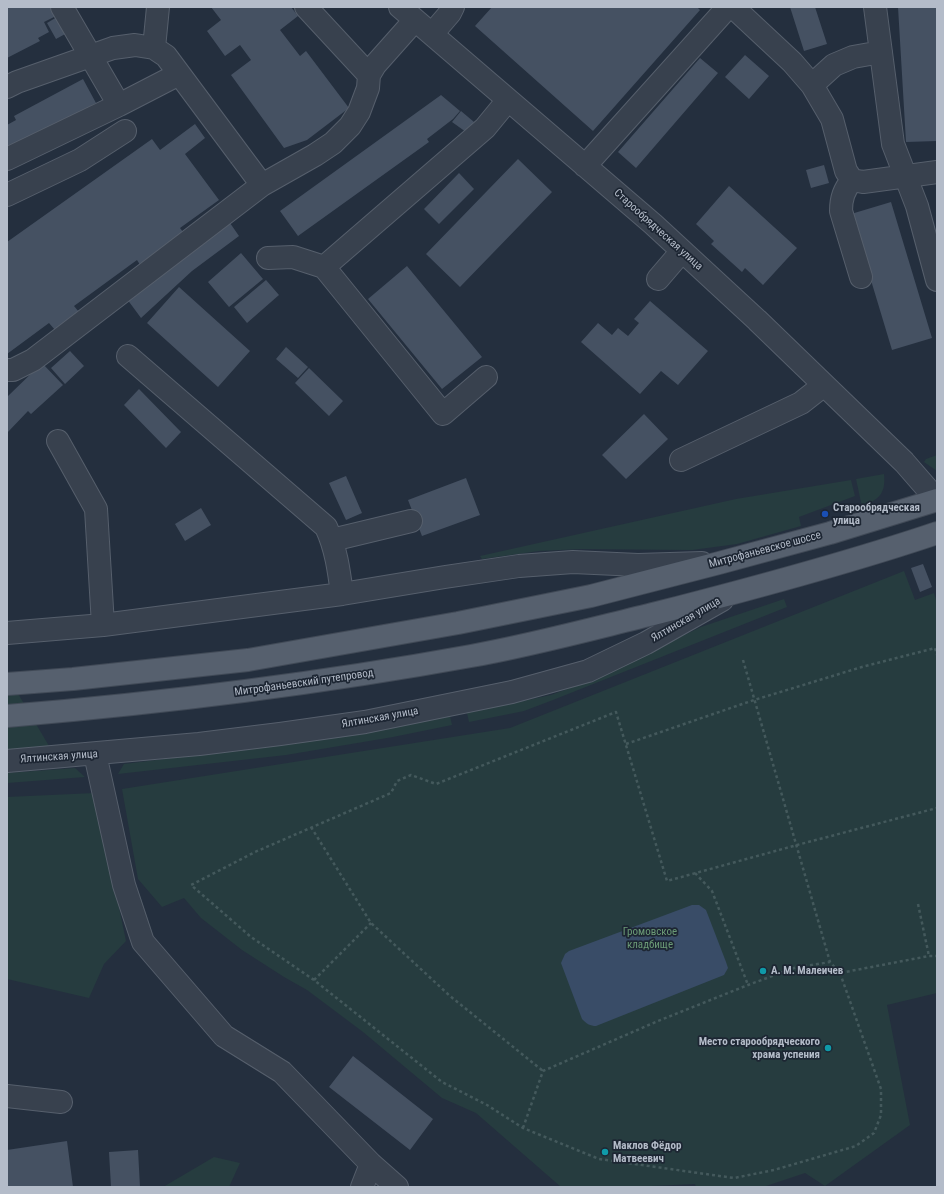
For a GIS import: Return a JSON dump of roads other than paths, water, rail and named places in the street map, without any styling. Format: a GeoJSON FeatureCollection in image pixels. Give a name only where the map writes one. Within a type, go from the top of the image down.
{"type":"FeatureCollection","features":[{"type":"Feature","properties":{"kind":"main road","name":"Митрофаньевское шоссе"},"geometry":{"type":"LineString","coordinates":[[17,683],[143,672],[248,660],[458,623],[591,596],[830,533],[937,500]]}},
{"type":"Feature","properties":{"kind":"main road"},"geometry":{"type":"LineString","coordinates":[[732,594],[841,564],[937,533]]}},
{"type":"Feature","properties":{"kind":"main road","name":"Митрофаньевский путепровод"},"geometry":{"type":"LineString","coordinates":[[7,716],[195,698],[473,656],[597,628],[732,594]]}},
{"type":"Feature","properties":{"kind":"street"},"geometry":{"type":"LineString","coordinates":[[62,7],[119,105]]}},
{"type":"Feature","properties":{"kind":"street"},"geometry":{"type":"LineString","coordinates":[[154,48],[158,7]]}},
{"type":"Feature","properties":{"kind":"street"},"geometry":{"type":"LineString","coordinates":[[306,7],[369,75]]}},
{"type":"Feature","properties":{"kind":"street"},"geometry":{"type":"LineString","coordinates":[[432,34],[450,13],[453,7]]}},
{"type":"Feature","properties":{"kind":"street"},"geometry":{"type":"LineString","coordinates":[[585,166],[728,7]]}},
{"type":"Feature","properties":{"kind":"street"},"geometry":{"type":"LineString","coordinates":[[733,7],[751,14],[812,85],[832,119],[846,171],[852,180],[863,182],[937,172]]}},
{"type":"Feature","properties":{"kind":"street"},"geometry":{"type":"LineString","coordinates":[[874,7],[893,144],[917,206],[937,280]]}},
{"type":"Feature","properties":{"kind":"street"},"geometry":{"type":"LineString","coordinates":[[7,370],[13,370],[33,360],[262,185],[315,155],[332,143],[350,126],[359,112],[368,88],[369,75],[408,14]]}},
{"type":"Feature","properties":{"kind":"street","name":"Старообрядческая улица"},"geometry":{"type":"LineString","coordinates":[[408,14],[682,251],[757,320],[904,462],[937,500]]}},
{"type":"Feature","properties":{"kind":"street"},"geometry":{"type":"LineString","coordinates":[[7,87],[17,82],[113,48],[135,45],[154,48],[166,56],[262,185]]}},
{"type":"Feature","properties":{"kind":"street"},"geometry":{"type":"LineString","coordinates":[[812,85],[834,65],[854,57],[881,52]]}},
{"type":"Feature","properties":{"kind":"street"},"geometry":{"type":"LineString","coordinates":[[7,159],[119,105],[179,74]]}},
{"type":"Feature","properties":{"kind":"street"},"geometry":{"type":"LineString","coordinates":[[324,267],[485,128],[508,100]]}},
{"type":"Feature","properties":{"kind":"street"},"geometry":{"type":"LineString","coordinates":[[9,187],[80,160],[125,131]]}},
{"type":"Feature","properties":{"kind":"street"},"geometry":{"type":"LineString","coordinates":[[852,180],[845,189],[841,200],[841,211],[861,277]]}},
{"type":"Feature","properties":{"kind":"street"},"geometry":{"type":"LineString","coordinates":[[658,279],[682,251]]}},
{"type":"Feature","properties":{"kind":"street"},"geometry":{"type":"LineString","coordinates":[[268,258],[293,257],[324,267],[443,414],[486,377]]}},
{"type":"Feature","properties":{"kind":"street"},"geometry":{"type":"LineString","coordinates":[[128,356],[326,527],[332,540],[342,594]]}},
{"type":"Feature","properties":{"kind":"street"},"geometry":{"type":"LineString","coordinates":[[681,460],[801,402],[824,385]]}},
{"type":"Feature","properties":{"kind":"street"},"geometry":{"type":"LineString","coordinates":[[58,442],[96,509],[103,625]]}},
{"type":"Feature","properties":{"kind":"street"},"geometry":{"type":"LineString","coordinates":[[332,540],[410,521]]}},
{"type":"Feature","properties":{"kind":"street"},"geometry":{"type":"LineString","coordinates":[[7,633],[103,625],[342,594],[519,566],[573,562],[638,565],[719,563]]}},
{"type":"Feature","properties":{"kind":"street","name":"Ялтинская улица"},"geometry":{"type":"LineString","coordinates":[[7,761],[199,744],[364,722],[512,692],[588,670],[646,643],[732,594]]}},
{"type":"Feature","properties":{"kind":"street"},"geometry":{"type":"LineString","coordinates":[[95,754],[124,885],[143,942],[224,1036],[282,1072],[371,1164],[398,1187]]}},
{"type":"Feature","properties":{"kind":"street"},"geometry":{"type":"LineString","coordinates":[[7,1096],[60,1102]]}},
{"type":"Feature","properties":{"kind":"street"},"geometry":{"type":"LineString","coordinates":[[362,1187],[371,1164]]}},
{"type":"Feature","properties":{"kind":"water"},"geometry":{"type":"Polygon","coordinates":[[[692,905],[699,905],[706,910],[728,968],[724,975],[596,1026],[590,1025],[584,1021],[561,963],[565,954],[569,951],[692,905]]]}},
{"type":"Feature","properties":{"kind":"place","name":"Старообрядческая улица"},"geometry":{"type":"Point","coordinates":[825,514]}},
{"type":"Feature","properties":{"kind":"place","name":"А. М. Малеичев"},"geometry":{"type":"Point","coordinates":[763,971]}},
{"type":"Feature","properties":{"kind":"place","name":"Место старообрядческого храма успения"},"geometry":{"type":"Point","coordinates":[828,1048]}},
{"type":"Feature","properties":{"kind":"place","name":"Маклов Фёдор Матвеевич"},"geometry":{"type":"Point","coordinates":[605,1152]}},
{"type":"Feature","properties":{"kind":"park label","name":"Громовское кладбище"},"geometry":{"type":"Point","coordinates":[650,938]}}]}
